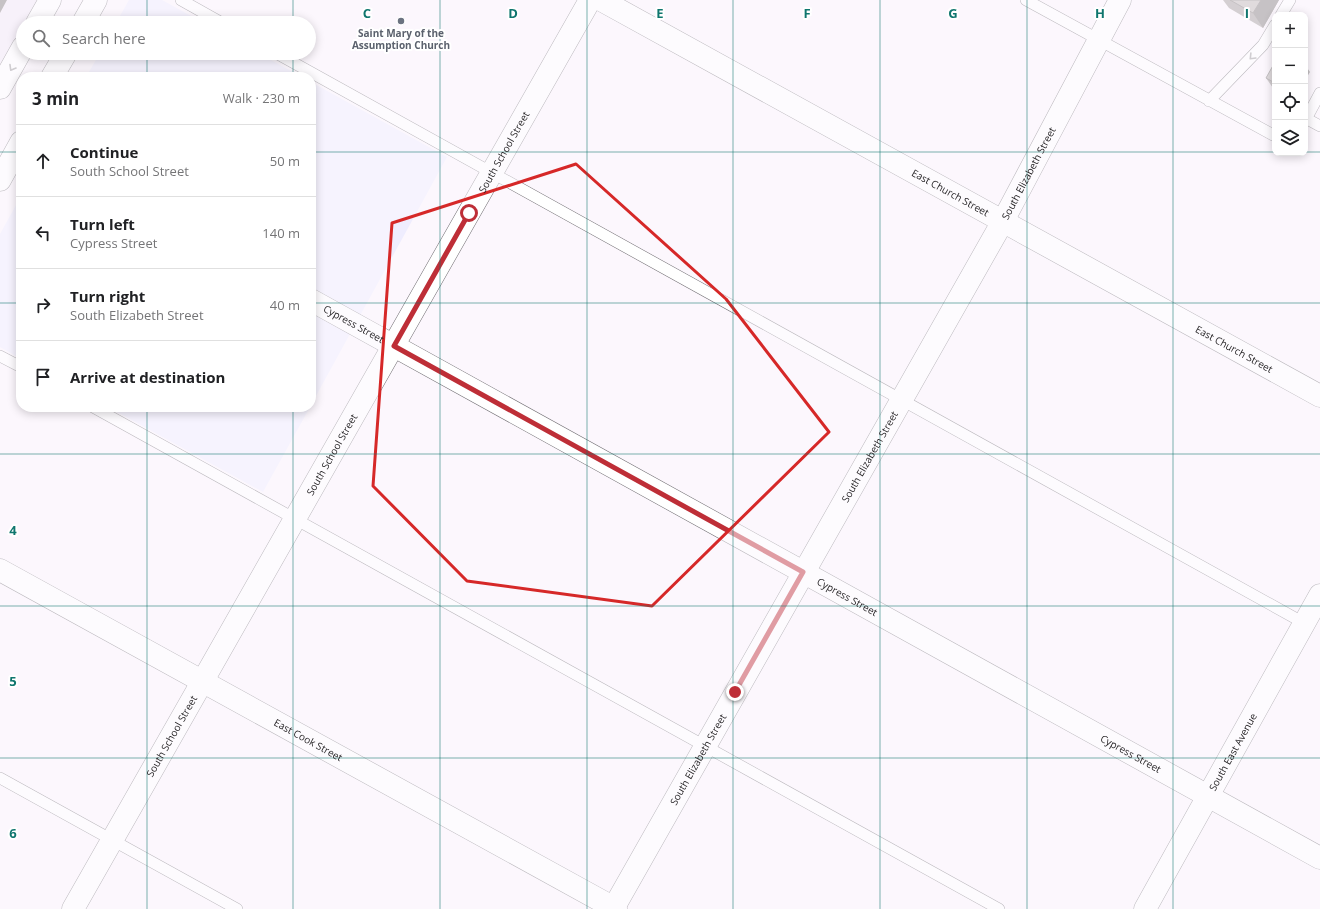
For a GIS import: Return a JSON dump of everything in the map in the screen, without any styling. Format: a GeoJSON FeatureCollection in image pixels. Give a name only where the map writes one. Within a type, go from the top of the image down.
{"type":"FeatureCollection","features":[{"type":"Feature","properties":{"kind":"street"},"geometry":{"type":"LineString","coordinates":[[41,16],[50,0]]}},
{"type":"Feature","properties":{"kind":"street"},"geometry":{"type":"LineString","coordinates":[[87,16],[96,0]]}},
{"type":"Feature","properties":{"kind":"street","name":"South School Street"},"geometry":{"type":"LineString","coordinates":[[73,909],[590,0]]}},
{"type":"Feature","properties":{"kind":"street","name":"East Church Street"},"geometry":{"type":"LineString","coordinates":[[602,0],[1320,396]]}},
{"type":"Feature","properties":{"kind":"street","name":"South Elizabeth Street"},"geometry":{"type":"LineString","coordinates":[[614,908],[1003,221],[1120,0]]}},
{"type":"Feature","properties":{"kind":"street"},"geometry":{"type":"LineString","coordinates":[[0,88],[16,60]]}},
{"type":"Feature","properties":{"kind":"street"},"geometry":{"type":"LineString","coordinates":[[55,72],[62,60]]}},
{"type":"Feature","properties":{"kind":"street"},"geometry":{"type":"LineString","coordinates":[[0,180],[16,151]]}},
{"type":"Feature","properties":{"kind":"street","name":"Cypress Street"},"geometry":{"type":"LineString","coordinates":[[316,303],[1320,858]]}},
{"type":"Feature","properties":{"kind":"street","name":"East Cook Street"},"geometry":{"type":"LineString","coordinates":[[0,570],[614,908]]}},
{"type":"Feature","properties":{"kind":"street","name":"South East Avenue"},"geometry":{"type":"LineString","coordinates":[[1145,909],[1320,595]]}},
{"type":"Feature","properties":{"kind":"lane"},"geometry":{"type":"LineString","coordinates":[[181,0],[210,16]]}},
{"type":"Feature","properties":{"kind":"lane"},"geometry":{"type":"LineString","coordinates":[[1026,0],[1272,134]]}},
{"type":"Feature","properties":{"kind":"lane"},"geometry":{"type":"LineString","coordinates":[[1283,12],[1290,0]]}},
{"type":"Feature","properties":{"kind":"lane"},"geometry":{"type":"LineString","coordinates":[[1210,101],[1263,45],[1272,30]]}},
{"type":"Feature","properties":{"kind":"lane"},"geometry":{"type":"LineString","coordinates":[[288,60],[310,72]]}},
{"type":"Feature","properties":{"kind":"lane"},"geometry":{"type":"LineString","coordinates":[[316,75],[1304,623]]}},
{"type":"Feature","properties":{"kind":"lane"},"geometry":{"type":"LineString","coordinates":[[1308,116],[1320,93]]}},
{"type":"Feature","properties":{"kind":"lane"},"geometry":{"type":"LineString","coordinates":[[1308,121],[1320,126]]}},
{"type":"Feature","properties":{"kind":"lane"},"geometry":{"type":"LineString","coordinates":[[0,356],[16,364]]}},
{"type":"Feature","properties":{"kind":"lane"},"geometry":{"type":"LineString","coordinates":[[101,412],[1000,909]]}},
{"type":"Feature","properties":{"kind":"lane"},"geometry":{"type":"LineString","coordinates":[[0,778],[237,909]]}},
{"type":"Feature","properties":{"kind":"highlighted area"},"geometry":{"type":"Polygon","coordinates":[[[576,164],[726,299],[829,432],[652,606],[467,581],[373,486],[392,223],[576,164]]]}},
{"type":"Feature","properties":{"kind":"shaded area"},"geometry":{"type":"Polygon","coordinates":[[[0,0],[37,0],[28,16],[16,16],[16,37],[0,66],[0,0]]]}},
{"type":"Feature","properties":{"kind":"shaded area"},"geometry":{"type":"Polygon","coordinates":[[[129,0],[162,0],[191,16],[120,16],[129,0]]]}},
{"type":"Feature","properties":{"kind":"shaded area"},"geometry":{"type":"Polygon","coordinates":[[[96,60],[271,60],[293,72],[89,72],[96,60]]]}},
{"type":"Feature","properties":{"kind":"shaded area"},"geometry":{"type":"Polygon","coordinates":[[[316,85],[447,157],[316,396],[316,85]]]}},
{"type":"Feature","properties":{"kind":"shaded area"},"geometry":{"type":"Polygon","coordinates":[[[16,205],[16,356],[0,347],[0,234],[16,205]]]}},
{"type":"Feature","properties":{"kind":"shaded area"},"geometry":{"type":"Polygon","coordinates":[[[117,412],[307,412],[263,492],[117,412]]]}},
{"type":"Feature","properties":{"kind":"building"},"geometry":{"type":"Polygon","coordinates":[[[1230,0],[1261,0],[1253,13],[1230,0]]]}},
{"type":"Feature","properties":{"kind":"building"},"geometry":{"type":"Polygon","coordinates":[[[1272,67],[1272,81],[1266,78],[1272,67]]]}},
{"type":"Feature","properties":{"kind":"place","name":"Saint Mary of the Assumption Church"},"geometry":{"type":"Point","coordinates":[401,21]}},
{"type":"Feature","properties":{"kind":"route"},"geometry":{"type":"LineString","coordinates":[[469,213],[394,346],[803,572],[735,692]]}}]}
